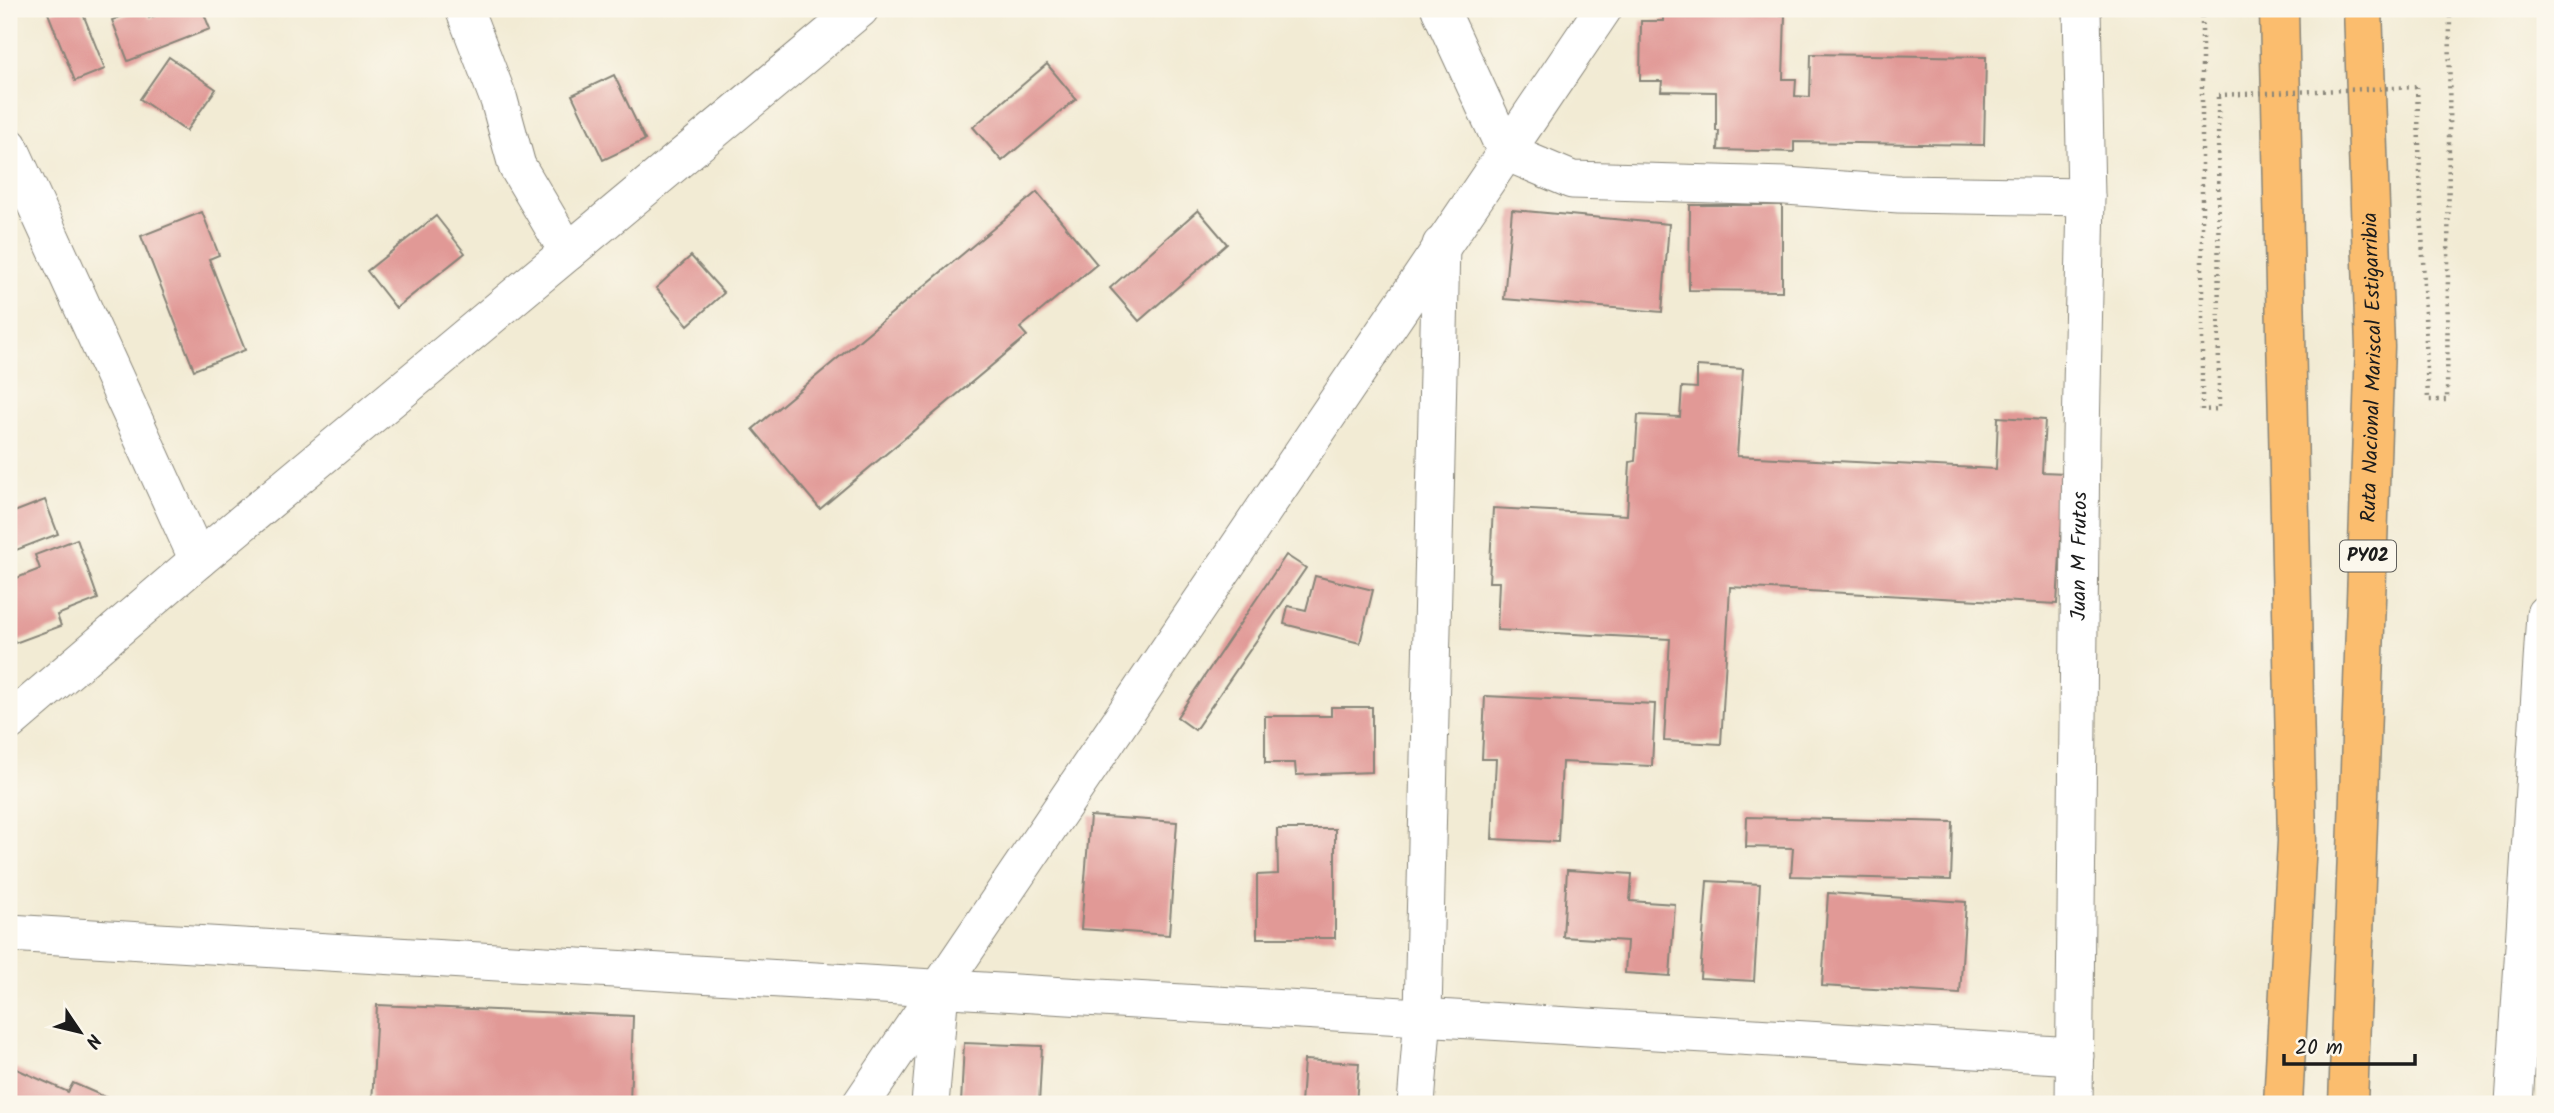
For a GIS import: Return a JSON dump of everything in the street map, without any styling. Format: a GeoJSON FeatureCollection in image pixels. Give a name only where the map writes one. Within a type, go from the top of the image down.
{"type":"FeatureCollection","features":[{"type":"Feature","properties":{"kind":"highway"},"geometry":{"type":"LineString","coordinates":[[2279,9],[2297,841],[2283,1104]]}},
{"type":"Feature","properties":{"kind":"highway","name":"Ruta Nacional Mariscal Estigarribia"},"geometry":{"type":"LineString","coordinates":[[2348,1104],[2375,347],[2363,9]]}},
{"type":"Feature","properties":{"kind":"street"},"geometry":{"type":"LineString","coordinates":[[464,9],[499,100],[517,166],[568,252]]}},
{"type":"Feature","properties":{"kind":"street"},"geometry":{"type":"LineString","coordinates":[[9,722],[860,9]]}},
{"type":"Feature","properties":{"kind":"street"},"geometry":{"type":"LineString","coordinates":[[1440,9],[1506,152],[1572,180],[1786,186],[1899,194],[2086,197]]}},
{"type":"Feature","properties":{"kind":"street"},"geometry":{"type":"LineString","coordinates":[[861,1104],[1603,9]]}},
{"type":"Feature","properties":{"kind":"street","name":"Juan M Frutos"},"geometry":{"type":"LineString","coordinates":[[2074,1104],[2086,197],[2082,9]]}},
{"type":"Feature","properties":{"kind":"street"},"geometry":{"type":"LineString","coordinates":[[9,146],[198,561]]}},
{"type":"Feature","properties":{"kind":"street"},"geometry":{"type":"LineString","coordinates":[[1416,1104],[1423,1014],[1441,245]]}},
{"type":"Feature","properties":{"kind":"street"},"geometry":{"type":"LineString","coordinates":[[2514,1104],[2545,614]]}},
{"type":"Feature","properties":{"kind":"street"},"geometry":{"type":"LineString","coordinates":[[9,933],[940,989],[1423,1014],[2075,1056]]}},
{"type":"Feature","properties":{"kind":"street"},"geometry":{"type":"LineString","coordinates":[[930,1104],[940,989]]}},
{"type":"Feature","properties":{"kind":"path"},"geometry":{"type":"LineString","coordinates":[[2202,9],[2202,410],[2219,409],[2218,95],[2417,87],[2428,400],[2447,400],[2450,9]]}},
{"type":"Feature","properties":{"kind":"building"},"geometry":{"type":"Polygon","coordinates":[[[58,9],[81,9],[105,69],[75,81],[48,13],[58,9]]]}},
{"type":"Feature","properties":{"kind":"building"},"geometry":{"type":"Polygon","coordinates":[[[145,9],[149,18],[171,9],[202,9],[210,29],[128,61],[112,20],[145,9]]]}},
{"type":"Feature","properties":{"kind":"building"},"geometry":{"type":"Polygon","coordinates":[[[1663,9],[1718,9],[1718,14],[1785,15],[1783,79],[1796,79],[1795,96],[1810,97],[1811,54],[1986,57],[1984,145],[1794,142],[1794,152],[1718,150],[1716,92],[1661,91],[1662,81],[1640,81],[1641,21],[1663,21],[1663,9]]]}},
{"type":"Feature","properties":{"kind":"building"},"geometry":{"type":"Polygon","coordinates":[[[169,57],[216,89],[186,131],[140,99],[169,57]]]}},
{"type":"Feature","properties":{"kind":"building"},"geometry":{"type":"Polygon","coordinates":[[[1047,64],[1076,99],[1002,161],[973,127],[1047,64]]]}},
{"type":"Feature","properties":{"kind":"building"},"geometry":{"type":"Polygon","coordinates":[[[614,75],[645,140],[603,160],[572,95],[614,75]]]}},
{"type":"Feature","properties":{"kind":"building"},"geometry":{"type":"Polygon","coordinates":[[[1037,192],[1097,264],[1020,328],[1027,336],[820,509],[753,429],[1037,192]]]}},
{"type":"Feature","properties":{"kind":"building"},"geometry":{"type":"Polygon","coordinates":[[[1690,205],[1782,205],[1782,291],[1689,290],[1690,205]]]}},
{"type":"Feature","properties":{"kind":"building"},"geometry":{"type":"Polygon","coordinates":[[[1198,210],[1227,244],[1139,321],[1110,288],[1198,210]]]}},
{"type":"Feature","properties":{"kind":"building"},"geometry":{"type":"Polygon","coordinates":[[[1512,210],[1669,224],[1662,312],[1504,299],[1512,210]]]}},
{"type":"Feature","properties":{"kind":"building"},"geometry":{"type":"Polygon","coordinates":[[[202,212],[219,255],[209,259],[245,350],[194,370],[141,236],[202,212]]]}},
{"type":"Feature","properties":{"kind":"building"},"geometry":{"type":"Polygon","coordinates":[[[436,216],[465,253],[396,308],[367,271],[436,216]]]}},
{"type":"Feature","properties":{"kind":"building"},"geometry":{"type":"Polygon","coordinates":[[[691,256],[724,293],[688,325],[656,288],[691,256]]]}},
{"type":"Feature","properties":{"kind":"building"},"geometry":{"type":"Polygon","coordinates":[[[1697,366],[1743,369],[1737,456],[1996,469],[1998,417],[2045,420],[2042,472],[2065,473],[2057,604],[1730,587],[1721,744],[1664,741],[1670,639],[1497,630],[1499,582],[1489,582],[1493,508],[1627,515],[1630,462],[1635,461],[1638,415],[1680,417],[1682,387],[1697,388],[1697,366]]]}},
{"type":"Feature","properties":{"kind":"building"},"geometry":{"type":"Polygon","coordinates":[[[45,500],[58,534],[11,552],[9,514],[45,500]]]}},
{"type":"Feature","properties":{"kind":"building"},"geometry":{"type":"Polygon","coordinates":[[[77,539],[98,599],[57,615],[61,626],[15,643],[9,627],[9,581],[40,569],[35,555],[77,539]]]}},
{"type":"Feature","properties":{"kind":"building"},"geometry":{"type":"Polygon","coordinates":[[[1286,555],[1306,568],[1195,730],[1177,717],[1286,555]]]}},
{"type":"Feature","properties":{"kind":"building"},"geometry":{"type":"Polygon","coordinates":[[[1315,576],[1373,590],[1360,643],[1284,624],[1288,606],[1306,610],[1315,576]]]}},
{"type":"Feature","properties":{"kind":"building"},"geometry":{"type":"Polygon","coordinates":[[[1485,696],[1655,704],[1652,766],[1562,762],[1558,842],[1492,839],[1496,759],[1482,759],[1485,696]]]}},
{"type":"Feature","properties":{"kind":"building"},"geometry":{"type":"Polygon","coordinates":[[[1331,707],[1372,707],[1372,772],[1296,775],[1295,763],[1265,763],[1265,716],[1331,716],[1331,707]]]}},
{"type":"Feature","properties":{"kind":"building"},"geometry":{"type":"Polygon","coordinates":[[[1090,816],[1177,822],[1169,935],[1081,929],[1090,816]]]}},
{"type":"Feature","properties":{"kind":"building"},"geometry":{"type":"Polygon","coordinates":[[[1747,817],[1953,822],[1951,880],[1791,876],[1793,848],[1746,847],[1747,817]]]}},
{"type":"Feature","properties":{"kind":"building"},"geometry":{"type":"Polygon","coordinates":[[[1277,829],[1335,829],[1335,938],[1257,938],[1257,875],[1278,874],[1277,829]]]}},
{"type":"Feature","properties":{"kind":"building"},"geometry":{"type":"Polygon","coordinates":[[[1567,870],[1632,874],[1630,901],[1675,904],[1670,976],[1625,973],[1627,941],[1563,937],[1567,870]]]}},
{"type":"Feature","properties":{"kind":"building"},"geometry":{"type":"Polygon","coordinates":[[[1707,881],[1760,884],[1754,981],[1700,978],[1707,881]]]}},
{"type":"Feature","properties":{"kind":"building"},"geometry":{"type":"Polygon","coordinates":[[[1828,893],[1966,902],[1960,994],[1822,986],[1828,893]]]}},
{"type":"Feature","properties":{"kind":"building"},"geometry":{"type":"Polygon","coordinates":[[[377,1005],[633,1016],[630,1104],[372,1104],[377,1005]]]}},
{"type":"Feature","properties":{"kind":"building"},"geometry":{"type":"Polygon","coordinates":[[[964,1043],[1042,1046],[1039,1104],[961,1104],[964,1043]]]}},
{"type":"Feature","properties":{"kind":"building"},"geometry":{"type":"Polygon","coordinates":[[[1304,1060],[1359,1063],[1356,1104],[1301,1104],[1304,1060]]]}},
{"type":"Feature","properties":{"kind":"building"},"geometry":{"type":"Polygon","coordinates":[[[12,1067],[68,1092],[73,1083],[121,1104],[9,1104],[9,1074],[12,1067]]]}}]}
